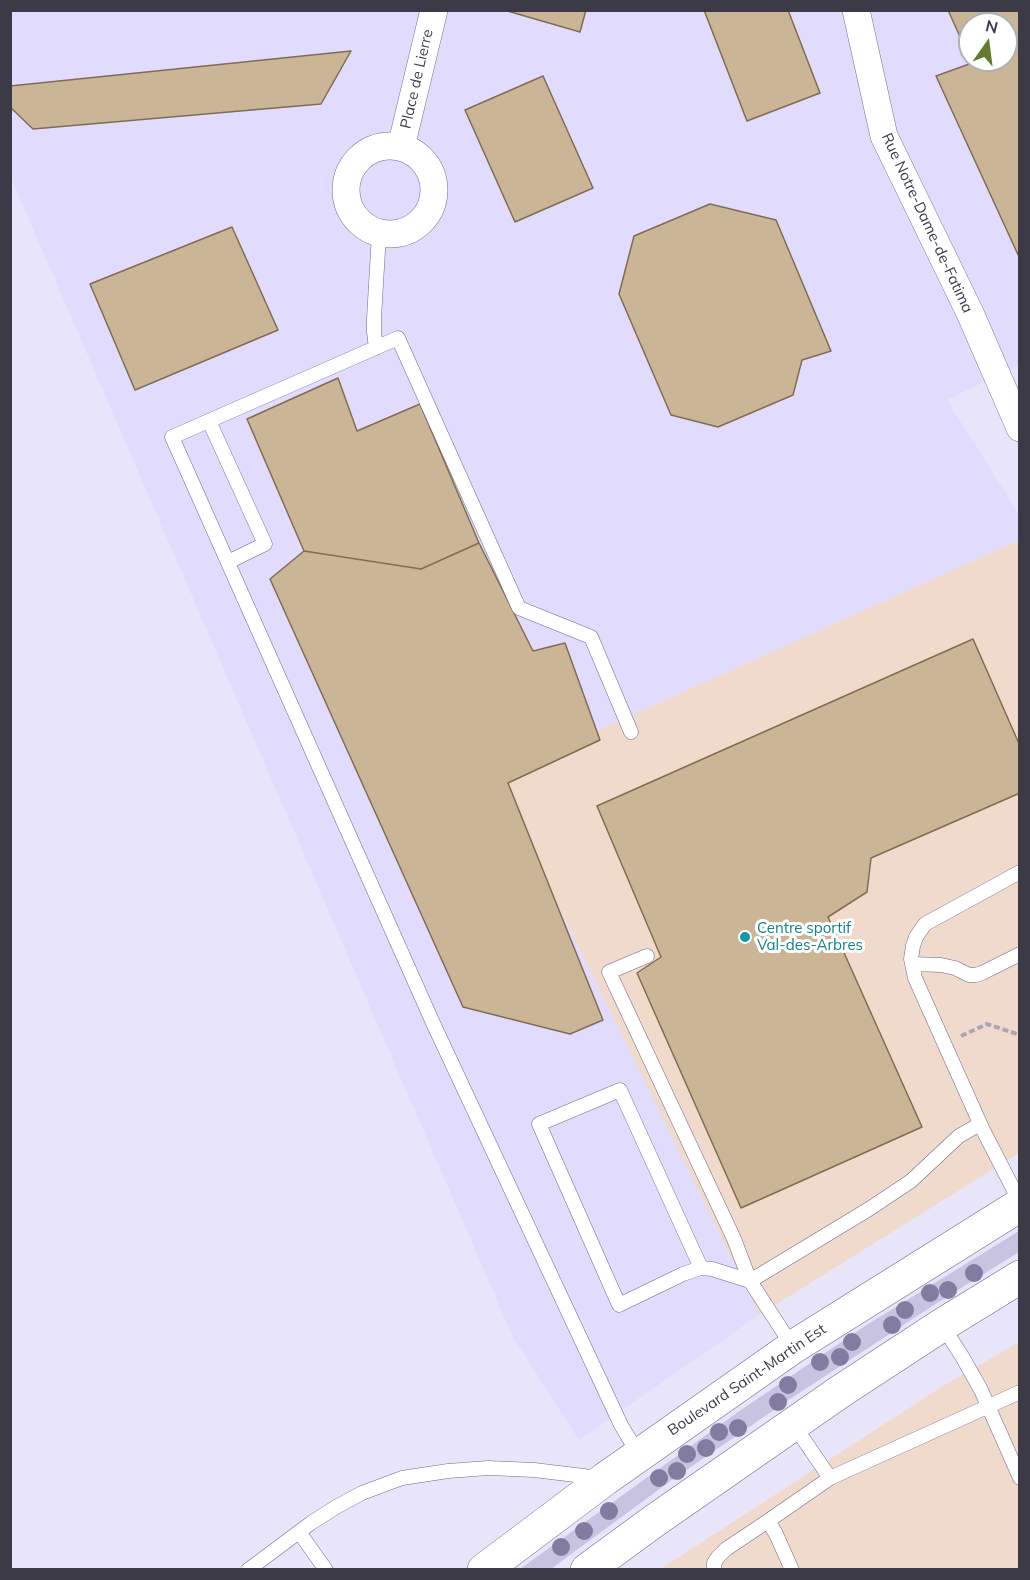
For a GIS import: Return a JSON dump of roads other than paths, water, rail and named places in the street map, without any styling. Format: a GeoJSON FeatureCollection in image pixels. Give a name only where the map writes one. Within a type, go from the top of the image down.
{"type":"FeatureCollection","features":[{"type":"Feature","properties":{"kind":"main road","name":"Boulevard Saint-Martin Est"},"geometry":{"type":"LineString","coordinates":[[484,1569],[605,1479],[794,1347],[1020,1204]]}},
{"type":"Feature","properties":{"kind":"main road"},"geometry":{"type":"LineString","coordinates":[[587,1569],[623,1551],[793,1424],[942,1325],[1020,1277]]}},
{"type":"Feature","properties":{"kind":"street","name":"Place de Lierre"},"geometry":{"type":"LineString","coordinates":[[401,147],[434,10]]}},
{"type":"Feature","properties":{"kind":"street","name":"Rue Notre-Dame-de-Fatima"},"geometry":{"type":"LineString","coordinates":[[856,10],[884,136],[970,313],[1020,428]]}},
{"type":"Feature","properties":{"kind":"street","name":"Place de Lierre"},"geometry":{"type":"LineString","coordinates":[[386,146],[401,147],[414,153],[425,163],[432,175],[435,190],[433,204],[426,217],[416,227],[403,233],[379,234],[362,225],[352,213],[346,199],[346,184],[350,170],[359,158],[372,150],[386,146]]}},
{"type":"Feature","properties":{"kind":"lane"},"geometry":{"type":"LineString","coordinates":[[376,348],[374,318],[379,234]]}},
{"type":"Feature","properties":{"kind":"lane"},"geometry":{"type":"LineString","coordinates":[[630,732],[591,637],[519,608],[398,338],[172,437],[433,1023],[621,1425],[639,1455]]}},
{"type":"Feature","properties":{"kind":"lane"},"geometry":{"type":"LineString","coordinates":[[209,421],[265,544],[228,562]]}},
{"type":"Feature","properties":{"kind":"lane"},"geometry":{"type":"LineString","coordinates":[[1020,872],[925,924],[913,946],[912,964],[915,978],[980,1124],[1020,1204]]}},
{"type":"Feature","properties":{"kind":"lane"},"geometry":{"type":"LineString","coordinates":[[912,964],[941,965],[969,975],[976,975],[1020,954]]}},
{"type":"Feature","properties":{"kind":"lane"},"geometry":{"type":"LineString","coordinates":[[647,956],[609,972],[734,1239],[750,1281],[794,1347]]}},
{"type":"Feature","properties":{"kind":"lane"},"geometry":{"type":"LineString","coordinates":[[701,1268],[620,1090],[539,1124],[619,1305],[683,1274],[701,1268],[712,1269],[750,1281],[903,1186],[959,1137],[980,1124]]}},
{"type":"Feature","properties":{"kind":"lane"},"geometry":{"type":"LineString","coordinates":[[942,1325],[963,1358],[988,1406],[1020,1478]]}},
{"type":"Feature","properties":{"kind":"lane"},"geometry":{"type":"LineString","coordinates":[[714,1569],[714,1563],[726,1550],[830,1478],[1020,1392]]}},
{"type":"Feature","properties":{"kind":"lane"},"geometry":{"type":"LineString","coordinates":[[793,1424],[830,1478]]}},
{"type":"Feature","properties":{"kind":"lane"},"geometry":{"type":"LineString","coordinates":[[248,1569],[336,1507],[385,1483],[425,1474],[488,1468],[534,1470],[605,1479]]}},
{"type":"Feature","properties":{"kind":"lane"},"geometry":{"type":"LineString","coordinates":[[768,1521],[792,1569]]}},
{"type":"Feature","properties":{"kind":"lane"},"geometry":{"type":"LineString","coordinates":[[299,1532],[326,1569]]}},
{"type":"Feature","properties":{"kind":"place","name":"Centre sportif Val-des-Arbres"},"geometry":{"type":"Point","coordinates":[745,937]}}]}
